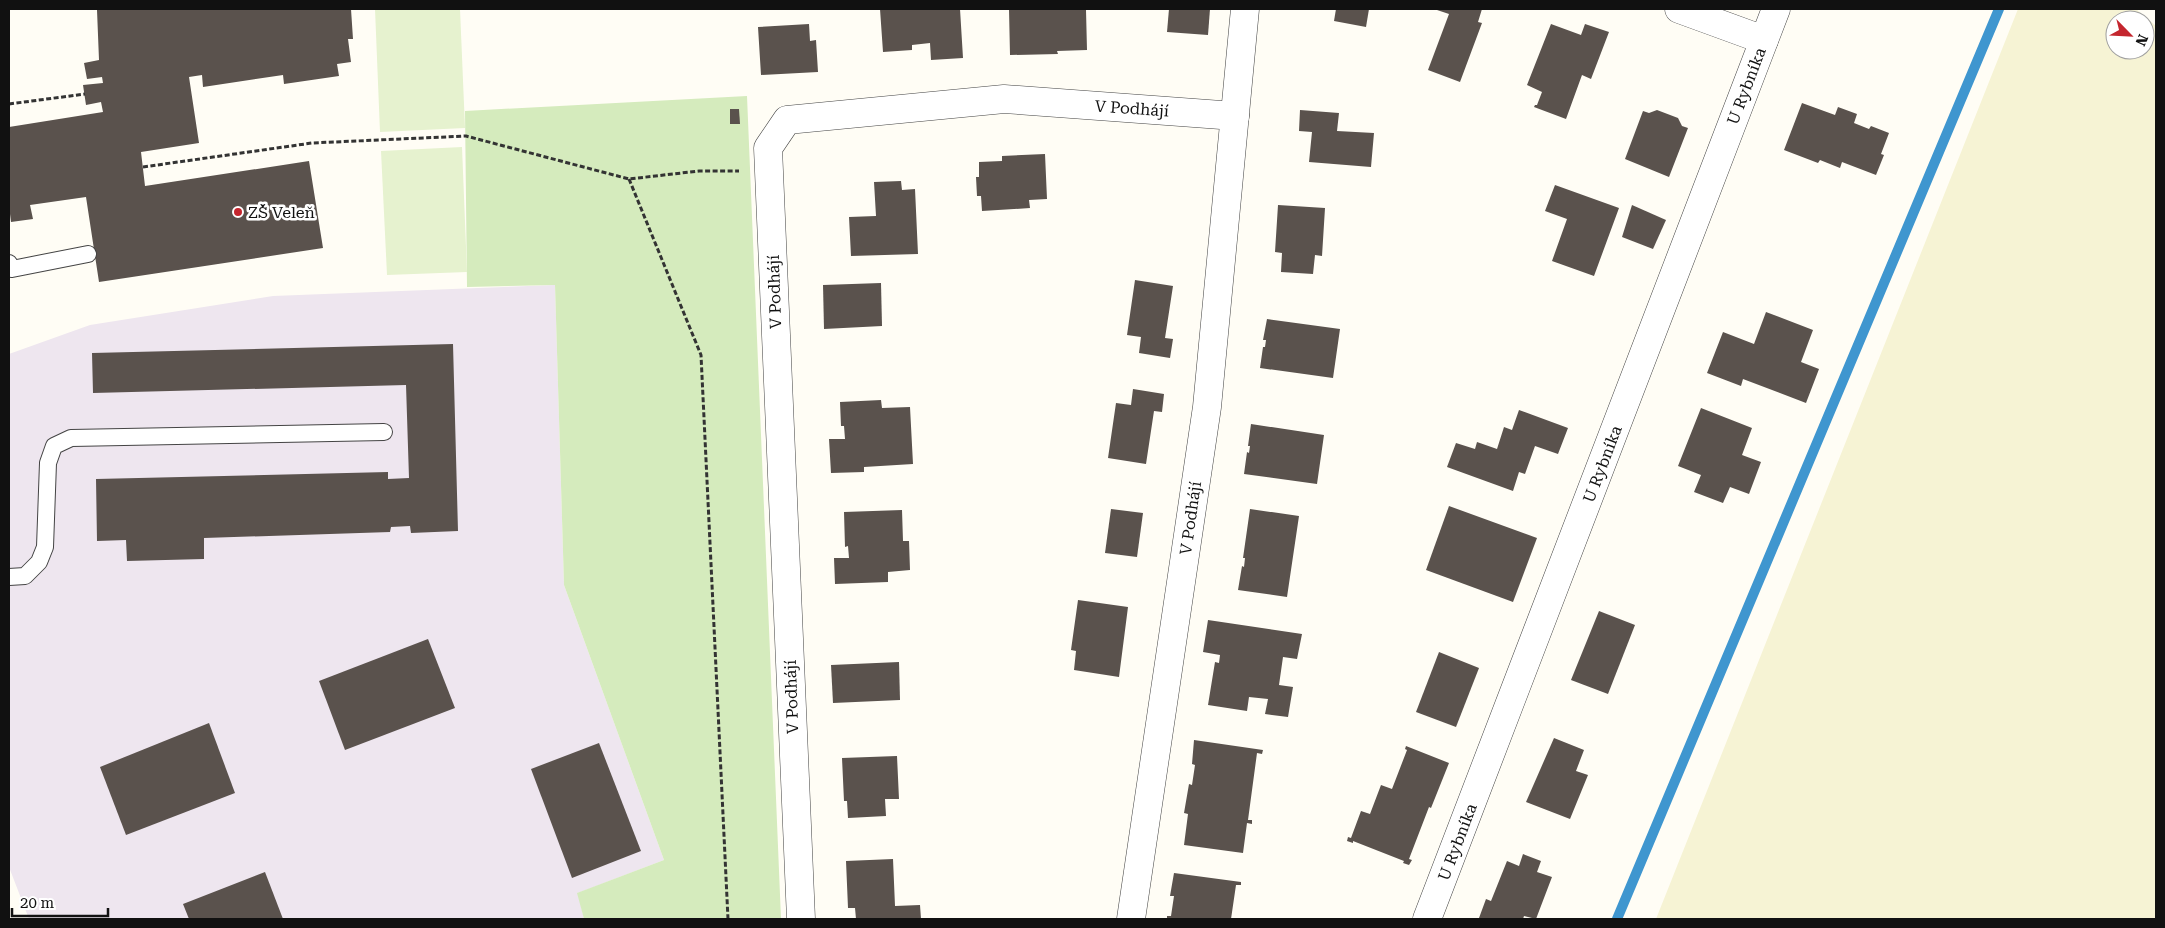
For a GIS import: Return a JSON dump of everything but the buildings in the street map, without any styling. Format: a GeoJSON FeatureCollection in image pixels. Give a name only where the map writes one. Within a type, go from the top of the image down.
{"type":"FeatureCollection","features":[{"type":"Feature","properties":{"kind":"street","name":"V Podhájí"},"geometry":{"type":"LineString","coordinates":[[1131,919],[1207,406],[1245,9]]}},
{"type":"Feature","properties":{"kind":"street"},"geometry":{"type":"LineString","coordinates":[[1679,9],[1764,40]]}},
{"type":"Feature","properties":{"kind":"street","name":"U Rybníka"},"geometry":{"type":"LineString","coordinates":[[1427,919],[1776,9]]}},
{"type":"Feature","properties":{"kind":"street","name":"V Podhájí"},"geometry":{"type":"LineString","coordinates":[[801,919],[768,148],[786,120],[1004,99],[1235,116]]}},
{"type":"Feature","properties":{"kind":"lane"},"geometry":{"type":"LineString","coordinates":[[9,262],[12,269],[88,254]]}},
{"type":"Feature","properties":{"kind":"lane"},"geometry":{"type":"LineString","coordinates":[[9,577],[26,576],[39,562],[45,546],[48,463],[54,446],[71,438],[384,432]]}},
{"type":"Feature","properties":{"kind":"path"},"geometry":{"type":"LineString","coordinates":[[9,104],[84,94]]}},
{"type":"Feature","properties":{"kind":"path"},"geometry":{"type":"LineString","coordinates":[[143,167],[312,143],[466,136],[629,179],[699,171],[769,171]]}},
{"type":"Feature","properties":{"kind":"path"},"geometry":{"type":"LineString","coordinates":[[629,179],[701,355],[728,919]]}},
{"type":"Feature","properties":{"kind":"shaded area"},"geometry":{"type":"Polygon","coordinates":[[[2018,9],[2136,9],[2137,10],[2105,10],[2105,60],[2155,60],[2156,26],[2156,919],[1656,919],[2018,9]]]}},
{"type":"Feature","properties":{"kind":"shaded area"},"geometry":{"type":"Polygon","coordinates":[[[555,285],[564,585],[664,860],[578,893],[584,919],[29,919],[9,867],[9,354],[90,325],[273,296],[555,285]]]}},
{"type":"Feature","properties":{"kind":"green space"},"geometry":{"type":"Polygon","coordinates":[[[375,9],[460,9],[465,128],[380,132],[375,9]]]}},
{"type":"Feature","properties":{"kind":"green space"},"geometry":{"type":"Polygon","coordinates":[[[747,96],[781,919],[584,919],[577,893],[664,860],[564,585],[555,285],[467,287],[465,111],[747,96]]]}},
{"type":"Feature","properties":{"kind":"green space"},"geometry":{"type":"Polygon","coordinates":[[[462,147],[467,272],[387,275],[381,151],[462,147]]]}},
{"type":"Feature","properties":{"kind":"waterway"},"geometry":{"type":"LineString","coordinates":[[1617,919],[1999,9]]}},
{"type":"Feature","properties":{"kind":"place","name":"ZŠ Veleň"},"geometry":{"type":"Point","coordinates":[238,212]}}]}
